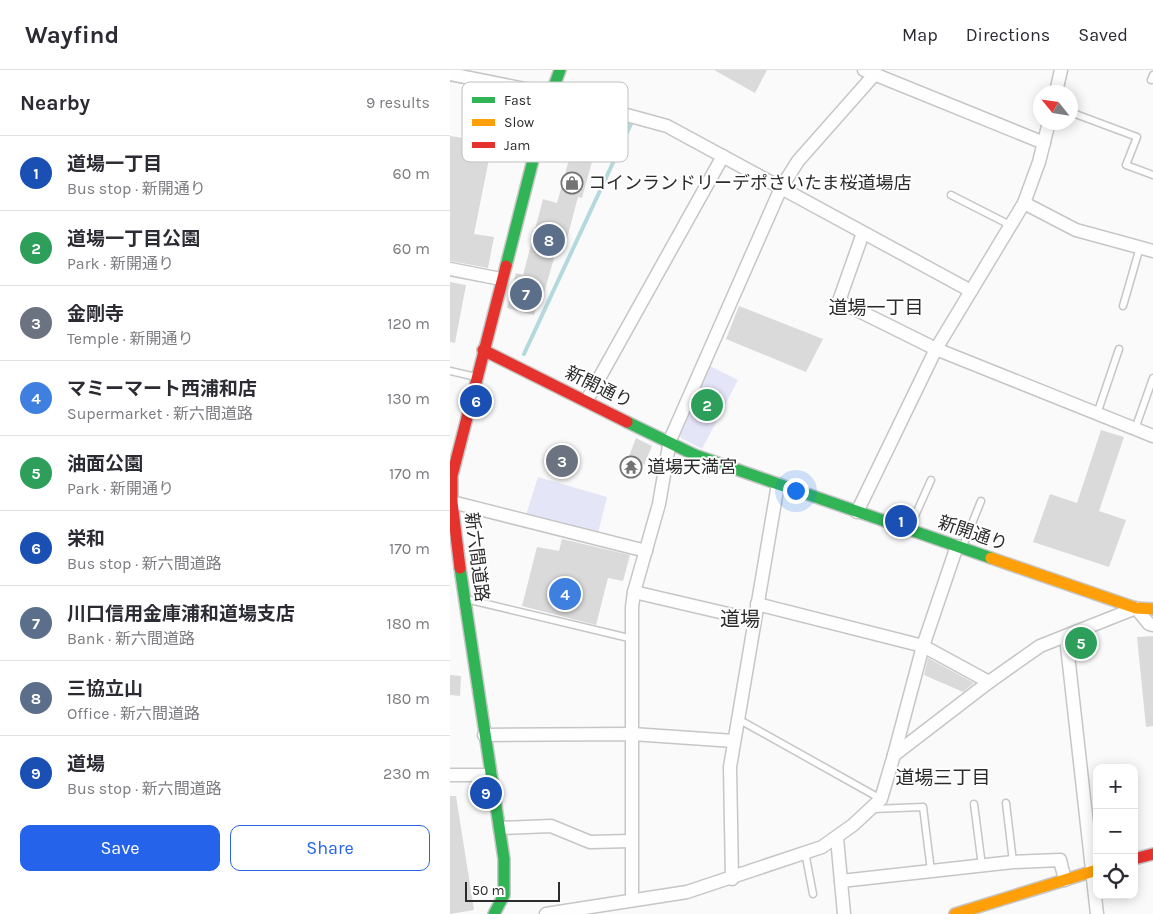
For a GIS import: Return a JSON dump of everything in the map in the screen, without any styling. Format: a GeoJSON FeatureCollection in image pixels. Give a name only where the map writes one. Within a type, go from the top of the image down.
{"type":"FeatureCollection","features":[{"type":"Feature","properties":{"kind":"street","name":"新六間道路"},"geometry":{"type":"LineString","coordinates":[[555,82],[560,70]]}},
{"type":"Feature","properties":{"kind":"street"},"geometry":{"type":"LineString","coordinates":[[1058,85],[1061,70]]}},
{"type":"Feature","properties":{"kind":"street"},"geometry":{"type":"LineString","coordinates":[[632,900],[630,841],[634,592],[659,504],[670,440],[781,188],[798,161],[870,73],[1044,143]]}},
{"type":"Feature","properties":{"kind":"street"},"geometry":{"type":"LineString","coordinates":[[450,74],[490,82]]}},
{"type":"Feature","properties":{"kind":"street"},"geometry":{"type":"LineString","coordinates":[[628,115],[667,126],[972,291]]}},
{"type":"Feature","properties":{"kind":"street"},"geometry":{"type":"LineString","coordinates":[[857,512],[936,349],[1024,203],[1039,162],[1047,130]]}},
{"type":"Feature","properties":{"kind":"street"},"geometry":{"type":"LineString","coordinates":[[587,400],[724,156]]}},
{"type":"Feature","properties":{"kind":"street","name":"新六間道路"},"geometry":{"type":"LineString","coordinates":[[499,912],[506,888],[500,828],[461,592],[452,502],[452,462],[532,162]]}},
{"type":"Feature","properties":{"kind":"street"},"geometry":{"type":"LineString","coordinates":[[1024,203],[1076,230],[1153,251]]}},
{"type":"Feature","properties":{"kind":"street"},"geometry":{"type":"LineString","coordinates":[[863,233],[839,301],[936,349],[1153,436]]}},
{"type":"Feature","properties":{"kind":"street"},"geometry":{"type":"LineString","coordinates":[[450,269],[501,279]]}},
{"type":"Feature","properties":{"kind":"street","name":"新開通り"},"geometry":{"type":"LineString","coordinates":[[483,350],[704,458],[1136,608],[1153,608]]}},
{"type":"Feature","properties":{"kind":"street"},"geometry":{"type":"LineString","coordinates":[[732,879],[730,766],[778,484]]}},
{"type":"Feature","properties":{"kind":"street"},"geometry":{"type":"LineString","coordinates":[[452,502],[646,551]]}},
{"type":"Feature","properties":{"kind":"street"},"geometry":{"type":"LineString","coordinates":[[546,914],[687,892],[732,879],[837,838],[872,809],[881,798],[923,646],[960,546]]}},
{"type":"Feature","properties":{"kind":"street"},"geometry":{"type":"LineString","coordinates":[[634,592],[754,620]]}},
{"type":"Feature","properties":{"kind":"street"},"geometry":{"type":"LineString","coordinates":[[757,604],[923,646],[989,682]]}},
{"type":"Feature","properties":{"kind":"street"},"geometry":{"type":"LineString","coordinates":[[894,754],[1040,646],[1136,608],[1148,624],[1153,626]]}},
{"type":"Feature","properties":{"kind":"street"},"geometry":{"type":"LineString","coordinates":[[1066,637],[1093,863]]}},
{"type":"Feature","properties":{"kind":"street"},"geometry":{"type":"LineString","coordinates":[[484,735],[632,734],[734,741]]}},
{"type":"Feature","properties":{"kind":"street"},"geometry":{"type":"LineString","coordinates":[[450,775],[491,775]]}},
{"type":"Feature","properties":{"kind":"street"},"geometry":{"type":"LineString","coordinates":[[500,828],[551,826],[590,842],[630,841]]}},
{"type":"Feature","properties":{"kind":"street"},"geometry":{"type":"LineString","coordinates":[[837,838],[844,914]]}},
{"type":"Feature","properties":{"kind":"street"},"geometry":{"type":"LineString","coordinates":[[1138,858],[1153,854]]}},
{"type":"Feature","properties":{"kind":"street"},"geometry":{"type":"LineString","coordinates":[[841,881],[1013,862],[1060,860],[1066,880]]}},
{"type":"Feature","properties":{"kind":"street"},"geometry":{"type":"LineString","coordinates":[[955,914],[1093,871]]}},
{"type":"Feature","properties":{"kind":"street"},"geometry":{"type":"LineString","coordinates":[[1096,899],[1097,914]]}},
{"type":"Feature","properties":{"kind":"lane"},"geometry":{"type":"LineString","coordinates":[[1078,115],[1137,137],[1126,165],[1153,175]]}},
{"type":"Feature","properties":{"kind":"lane"},"geometry":{"type":"LineString","coordinates":[[951,195],[1010,225]]}},
{"type":"Feature","properties":{"kind":"lane"},"geometry":{"type":"LineString","coordinates":[[1123,306],[1140,247]]}},
{"type":"Feature","properties":{"kind":"lane"},"geometry":{"type":"LineString","coordinates":[[1097,415],[1119,349]]}},
{"type":"Feature","properties":{"kind":"lane"},"geometry":{"type":"LineString","coordinates":[[450,372],[476,377]]}},
{"type":"Feature","properties":{"kind":"lane"},"geometry":{"type":"LineString","coordinates":[[1135,429],[1153,378]]}},
{"type":"Feature","properties":{"kind":"lane"},"geometry":{"type":"LineString","coordinates":[[908,530],[931,480]]}},
{"type":"Feature","properties":{"kind":"lane"},"geometry":{"type":"LineString","coordinates":[[960,546],[981,501]]}},
{"type":"Feature","properties":{"kind":"lane"},"geometry":{"type":"LineString","coordinates":[[461,592],[633,639]]}},
{"type":"Feature","properties":{"kind":"lane"},"geometry":{"type":"LineString","coordinates":[[738,719],[881,798]]}},
{"type":"Feature","properties":{"kind":"lane"},"geometry":{"type":"LineString","coordinates":[[1006,803],[1013,862]]}},
{"type":"Feature","properties":{"kind":"lane"},"geometry":{"type":"LineString","coordinates":[[974,804],[982,866]]}},
{"type":"Feature","properties":{"kind":"lane"},"geometry":{"type":"LineString","coordinates":[[872,809],[923,807],[932,871]]}},
{"type":"Feature","properties":{"kind":"lane"},"geometry":{"type":"LineString","coordinates":[[805,852],[813,894]]}},
{"type":"Feature","properties":{"kind":"shaded area"},"geometry":{"type":"Polygon","coordinates":[[[708,365],[738,380],[702,449],[681,438],[678,429],[708,365]]]}},
{"type":"Feature","properties":{"kind":"shaded area"},"geometry":{"type":"Polygon","coordinates":[[[538,477],[607,497],[598,533],[526,515],[538,477]]]}},
{"type":"Feature","properties":{"kind":"shaded area"},"geometry":{"type":"Polygon","coordinates":[[[1088,631],[1090,651],[1072,654],[1075,643],[1088,631]]]}},
{"type":"Feature","properties":{"kind":"building"},"geometry":{"type":"Polygon","coordinates":[[[714,70],[767,70],[755,93],[714,70]]]}},
{"type":"Feature","properties":{"kind":"building"},"geometry":{"type":"Polygon","coordinates":[[[450,136],[462,138],[462,162],[488,162],[474,234],[494,237],[488,268],[450,261],[450,136]]]}},
{"type":"Feature","properties":{"kind":"building"},"geometry":{"type":"Polygon","coordinates":[[[568,162],[592,162],[582,198],[578,197],[565,246],[558,244],[544,293],[541,292],[534,315],[507,308],[516,273],[523,275],[543,199],[557,203],[568,162]]]}},
{"type":"Feature","properties":{"kind":"building"},"geometry":{"type":"Polygon","coordinates":[[[450,282],[466,285],[455,343],[450,342],[450,282]]]}},
{"type":"Feature","properties":{"kind":"building"},"geometry":{"type":"Polygon","coordinates":[[[739,306],[823,339],[806,372],[726,339],[739,306]]]}},
{"type":"Feature","properties":{"kind":"building"},"geometry":{"type":"Polygon","coordinates":[[[1101,430],[1124,437],[1099,511],[1126,520],[1109,567],[1033,542],[1050,494],[1077,503],[1101,430]]]}},
{"type":"Feature","properties":{"kind":"building"},"geometry":{"type":"Polygon","coordinates":[[[636,438],[652,446],[644,465],[639,463],[634,475],[624,469],[636,438]]]}},
{"type":"Feature","properties":{"kind":"building"},"geometry":{"type":"Polygon","coordinates":[[[562,539],[630,555],[623,581],[608,578],[596,625],[522,606],[537,547],[559,551],[562,539]]]}},
{"type":"Feature","properties":{"kind":"building"},"geometry":{"type":"Polygon","coordinates":[[[1153,636],[1153,726],[1146,727],[1137,637],[1153,636]]]}},
{"type":"Feature","properties":{"kind":"building"},"geometry":{"type":"Polygon","coordinates":[[[928,658],[974,683],[963,692],[924,675],[928,658]]]}},
{"type":"Feature","properties":{"kind":"building"},"geometry":{"type":"Polygon","coordinates":[[[450,675],[461,676],[460,696],[450,695],[450,675]]]}},
{"type":"Feature","properties":{"kind":"building"},"geometry":{"type":"Polygon","coordinates":[[[450,796],[456,796],[474,910],[450,914],[450,796]]]}},
{"type":"Feature","properties":{"kind":"waterway"},"geometry":{"type":"LineString","coordinates":[[628,123],[631,124],[628,130]]}},
{"type":"Feature","properties":{"kind":"waterway"},"geometry":{"type":"LineString","coordinates":[[524,354],[613,162]]}},
{"type":"Feature","properties":{"kind":"traffic: fast"},"geometry":{"type":"LineString","coordinates":[[556,82],[560,70]]}},
{"type":"Feature","properties":{"kind":"traffic: fast"},"geometry":{"type":"LineString","coordinates":[[506,266],[532,162]]}},
{"type":"Feature","properties":{"kind":"traffic: fast"},"geometry":{"type":"LineString","coordinates":[[627,422],[695,455],[991,558]]}},
{"type":"Feature","properties":{"kind":"traffic: fast"},"geometry":{"type":"LineString","coordinates":[[460,568],[504,859],[504,895],[494,914]]}},
{"type":"Feature","properties":{"kind":"traffic: slow"},"geometry":{"type":"LineString","coordinates":[[991,558],[1136,608],[1153,609]]}},
{"type":"Feature","properties":{"kind":"traffic: slow"},"geometry":{"type":"LineString","coordinates":[[955,914],[1093,871]]}},
{"type":"Feature","properties":{"kind":"traffic: jam"},"geometry":{"type":"LineString","coordinates":[[460,568],[452,502],[452,476],[506,266]]}},
{"type":"Feature","properties":{"kind":"traffic: jam"},"geometry":{"type":"LineString","coordinates":[[483,350],[627,422]]}},
{"type":"Feature","properties":{"kind":"traffic: jam"},"geometry":{"type":"LineString","coordinates":[[1138,858],[1153,854]]}},
{"type":"Feature","properties":{"kind":"place","name":"コインランドリーデポさいたま桜道場店"},"geometry":{"type":"Point","coordinates":[572,183]}},
{"type":"Feature","properties":{"kind":"place","name":"三協立山"},"geometry":{"type":"Point","coordinates":[549,240]}},
{"type":"Feature","properties":{"kind":"place","name":"川口信用金庫浦和道場支店"},"geometry":{"type":"Point","coordinates":[526,294]}},
{"type":"Feature","properties":{"kind":"place","name":"栄和"},"geometry":{"type":"Point","coordinates":[476,401]}},
{"type":"Feature","properties":{"kind":"place","name":"道場一丁目公園"},"geometry":{"type":"Point","coordinates":[707,405]}},
{"type":"Feature","properties":{"kind":"place","name":"金剛寺"},"geometry":{"type":"Point","coordinates":[562,461]}},
{"type":"Feature","properties":{"kind":"place","name":"道場天満宮"},"geometry":{"type":"Point","coordinates":[631,467]}},
{"type":"Feature","properties":{"kind":"place","name":"道場一丁目"},"geometry":{"type":"Point","coordinates":[901,521]}},
{"type":"Feature","properties":{"kind":"place","name":"マミーマート西浦和店"},"geometry":{"type":"Point","coordinates":[565,594]}},
{"type":"Feature","properties":{"kind":"place","name":"油面公園"},"geometry":{"type":"Point","coordinates":[1081,643]}},
{"type":"Feature","properties":{"kind":"place","name":"道場"},"geometry":{"type":"Point","coordinates":[486,793]}},
{"type":"Feature","properties":{"kind":"district","name":"道場一丁目"},"geometry":{"type":"Point","coordinates":[876,307]}},
{"type":"Feature","properties":{"kind":"district","name":"道場"},"geometry":{"type":"Point","coordinates":[740,619]}},
{"type":"Feature","properties":{"kind":"district","name":"道場三丁目"},"geometry":{"type":"Point","coordinates":[943,777]}}]}
